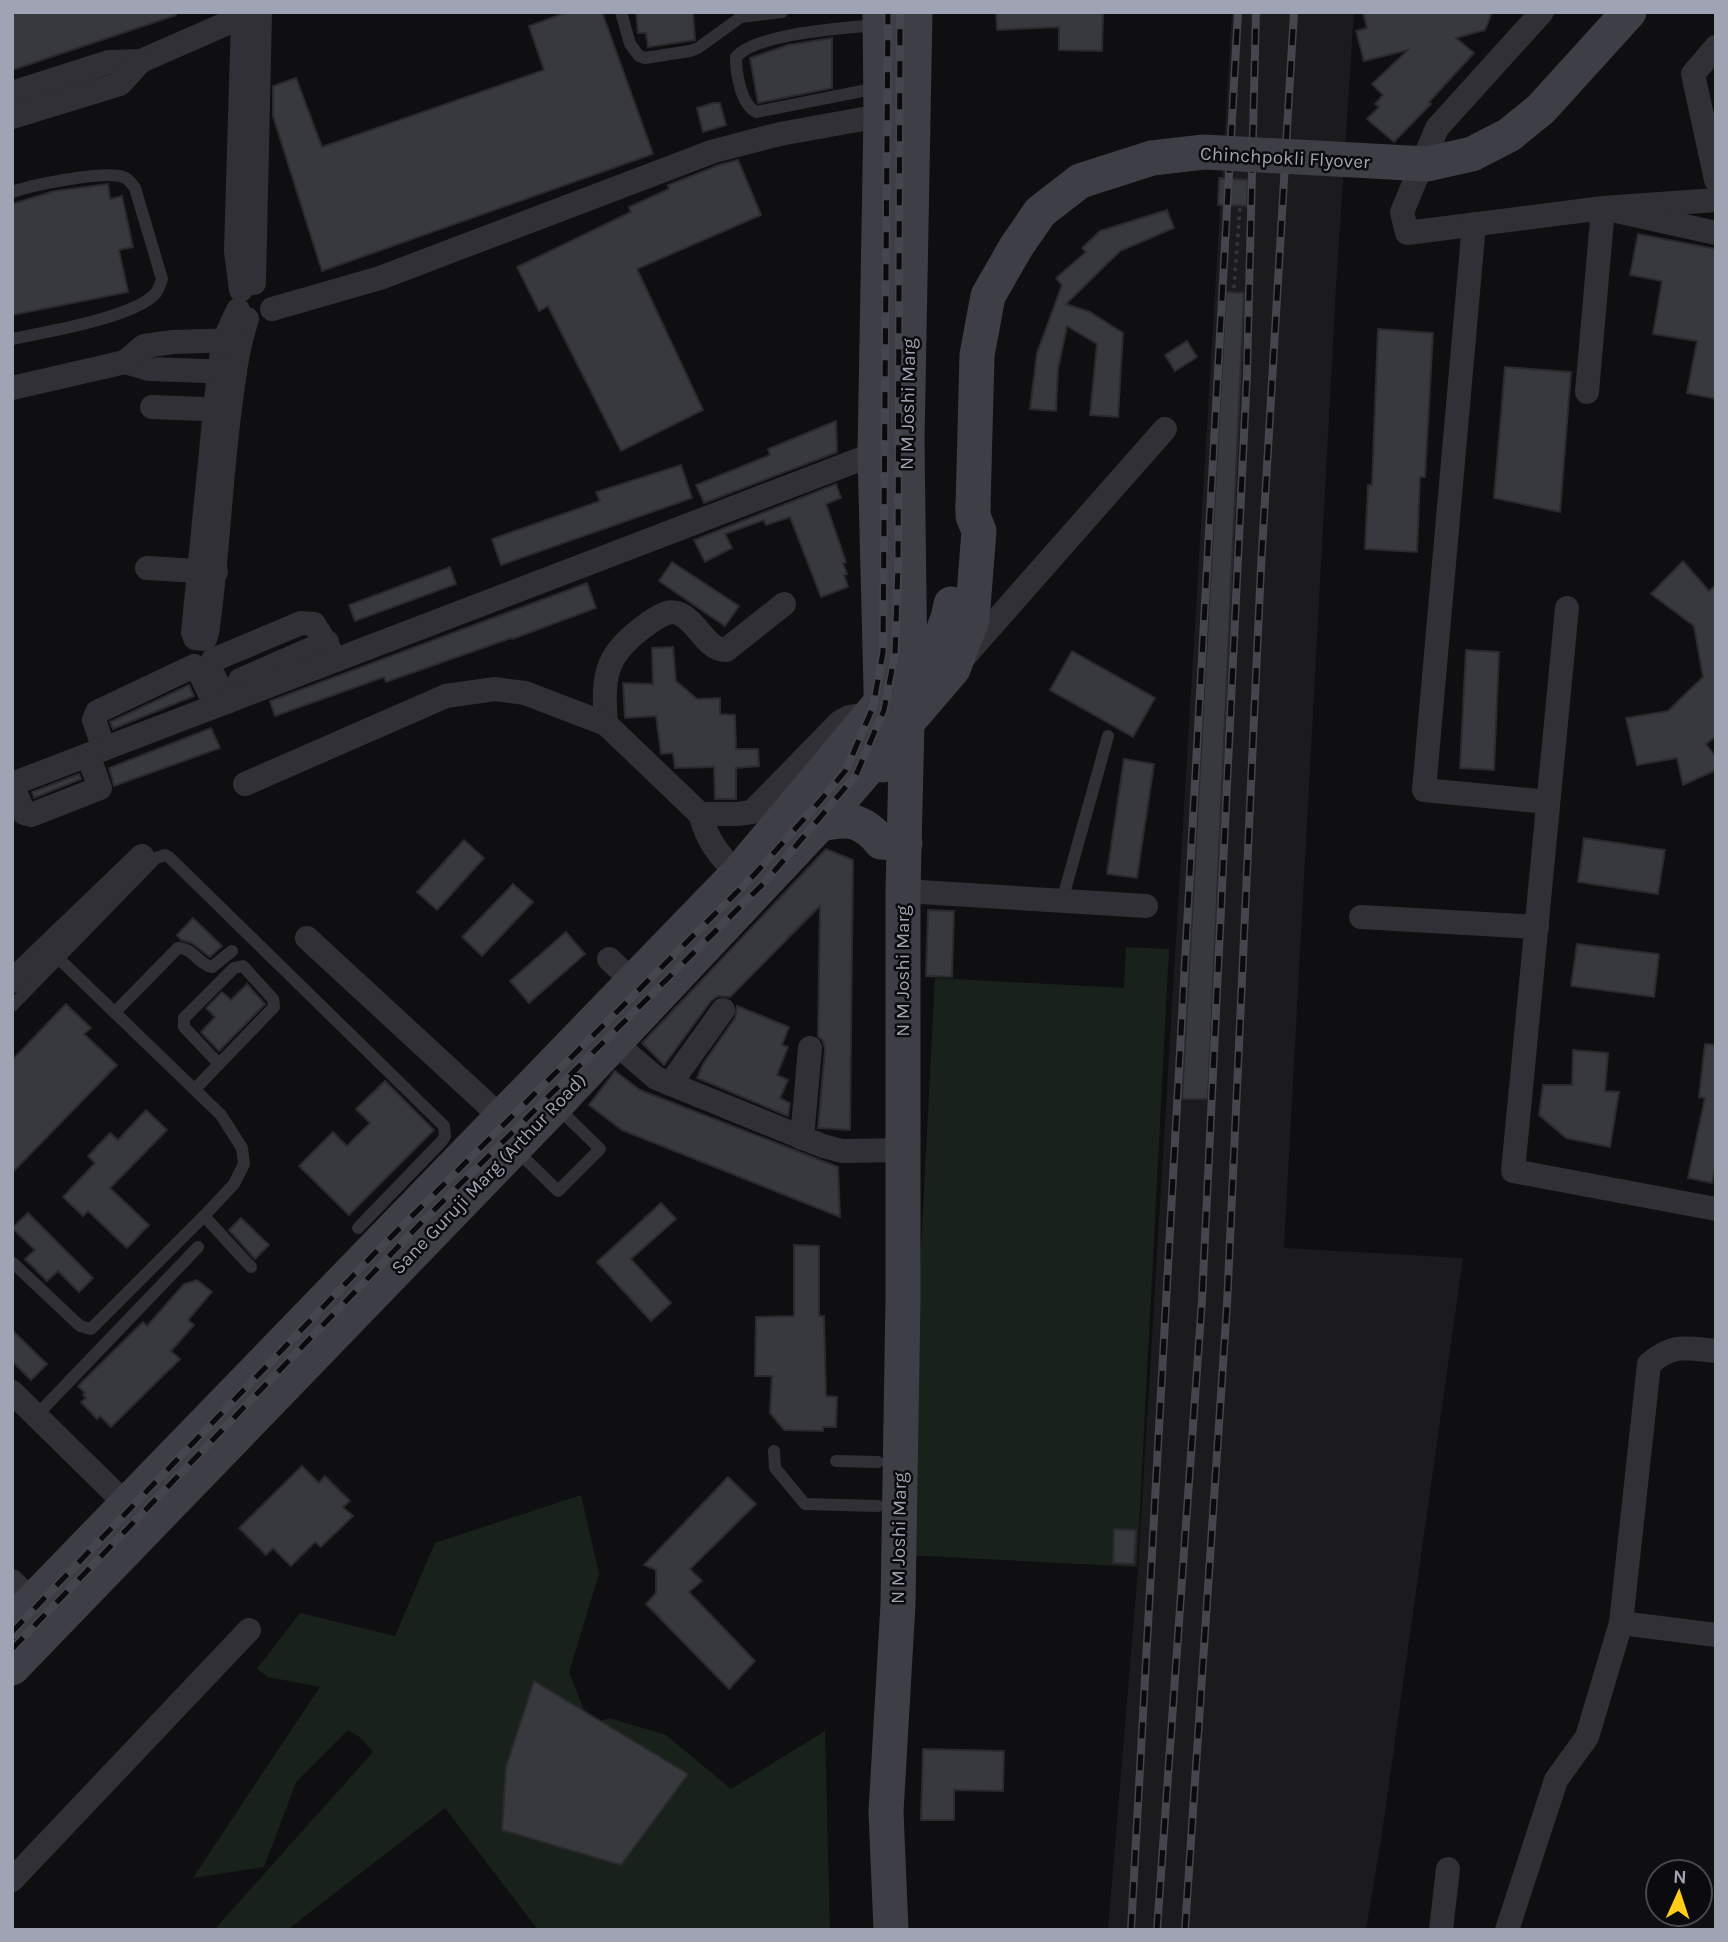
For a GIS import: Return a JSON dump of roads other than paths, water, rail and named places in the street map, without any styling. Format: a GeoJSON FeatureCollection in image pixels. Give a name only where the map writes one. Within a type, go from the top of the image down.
{"type":"FeatureCollection","features":[{"type":"Feature","properties":{"kind":"main road","name":"N M Joshi Marg"},"geometry":{"type":"LineString","coordinates":[[871,1930],[887,1603],[892,1298],[893,843],[876,556],[875,454],[892,104],[915,12]]}},
{"type":"Feature","properties":{"kind":"main road","name":"Chinchpokli Flyover"},"geometry":{"type":"LineString","coordinates":[[945,657],[972,621],[979,531],[973,511],[977,355],[988,296],[1040,212],[1080,181],[1152,158],[1204,152],[1427,164],[1472,154],[1509,135],[1541,109],[1629,12]]}},
{"type":"Feature","properties":{"kind":"main road","name":"N M Joshi Marg"},"geometry":{"type":"LineString","coordinates":[[880,19],[892,104],[907,441],[910,677]]}},
{"type":"Feature","properties":{"kind":"main road"},"geometry":{"type":"LineString","coordinates":[[945,657],[963,527],[973,511]]}},
{"type":"Feature","properties":{"kind":"main road"},"geometry":{"type":"LineString","coordinates":[[908,578],[912,586],[927,593],[938,593],[949,588],[955,580]]}},
{"type":"Feature","properties":{"kind":"main road","name":"Sane Guruji Marg (Arthur Road)"},"geometry":{"type":"LineString","coordinates":[[887,712],[910,677],[945,657]]}},
{"type":"Feature","properties":{"kind":"main road","name":"Sane Guruji Marg (Arthur Road)"},"geometry":{"type":"LineString","coordinates":[[684,948],[738,873],[887,712],[945,657]]}},
{"type":"Feature","properties":{"kind":"main road","name":"N M Joshi Marg"},"geometry":{"type":"LineString","coordinates":[[887,712],[883,748],[893,843],[903,891],[892,1150]]}},
{"type":"Feature","properties":{"kind":"main road","name":"Sane Guruji Marg (Arthur Road)"},"geometry":{"type":"LineString","coordinates":[[12,1668],[137,1516],[500,1140],[632,980],[684,948],[820,824],[883,748]]}},
{"type":"Feature","properties":{"kind":"main road"},"geometry":{"type":"LineString","coordinates":[[820,824],[838,820],[860,823],[893,843]]}},
{"type":"Feature","properties":{"kind":"main road","name":"Sane Guruji Marg (Arthur Road)"},"geometry":{"type":"LineString","coordinates":[[500,1140],[555,1106],[614,1042],[632,980]]}},
{"type":"Feature","properties":{"kind":"main road","name":"N M Joshi Marg"},"geometry":{"type":"LineString","coordinates":[[887,1603],[877,1506],[878,1462],[892,1298]]}},
{"type":"Feature","properties":{"kind":"main road","name":"Sane Guruji Marg (Arthur Road)"},"geometry":{"type":"LineString","coordinates":[[19,1601],[137,1516]]}},
{"type":"Feature","properties":{"kind":"main road","name":"N M Joshi Marg"},"geometry":{"type":"LineString","coordinates":[[876,1795],[891,1930]]}},
{"type":"Feature","properties":{"kind":"street"},"geometry":{"type":"LineString","coordinates":[[12,93],[109,62],[141,61],[252,13],[236,251],[241,314],[227,372],[222,410],[209,568],[147,564]]}},
{"type":"Feature","properties":{"kind":"street"},"geometry":{"type":"LineString","coordinates":[[1530,18],[1437,128],[1402,212],[1407,233],[1604,208],[1716,200]]}},
{"type":"Feature","properties":{"kind":"street"},"geometry":{"type":"LineString","coordinates":[[1716,47],[1693,74],[1716,180]]}},
{"type":"Feature","properties":{"kind":"street"},"geometry":{"type":"LineString","coordinates":[[12,117],[120,84],[141,61]]}},
{"type":"Feature","properties":{"kind":"street"},"geometry":{"type":"LineString","coordinates":[[12,388],[125,362],[145,346],[241,314],[261,284],[271,291],[274,297],[272,309],[380,278],[714,151],[892,104]]}},
{"type":"Feature","properties":{"kind":"street"},"geometry":{"type":"LineString","coordinates":[[1604,208],[1716,233]]}},
{"type":"Feature","properties":{"kind":"street"},"geometry":{"type":"LineString","coordinates":[[1587,392],[1604,208]]}},
{"type":"Feature","properties":{"kind":"street"},"geometry":{"type":"LineString","coordinates":[[1474,224],[1424,790],[1548,802]]}},
{"type":"Feature","properties":{"kind":"street"},"geometry":{"type":"LineString","coordinates":[[125,362],[149,369],[227,372]]}},
{"type":"Feature","properties":{"kind":"street"},"geometry":{"type":"LineString","coordinates":[[152,407],[222,410]]}},
{"type":"Feature","properties":{"kind":"street"},"geometry":{"type":"LineString","coordinates":[[945,657],[1165,429]]}},
{"type":"Feature","properties":{"kind":"street"},"geometry":{"type":"LineString","coordinates":[[221,699],[198,668],[189,667],[96,713],[94,720],[96,752],[100,788],[32,816],[24,813],[12,784],[96,752],[221,699],[332,651],[907,441]]}},
{"type":"Feature","properties":{"kind":"street"},"geometry":{"type":"LineString","coordinates":[[606,724],[604,694],[608,670],[618,650],[625,640],[664,613],[678,613],[691,621],[716,648],[726,650],[784,604]]}},
{"type":"Feature","properties":{"kind":"street"},"geometry":{"type":"LineString","coordinates":[[1567,608],[1513,1171],[1716,1209]]}},
{"type":"Feature","properties":{"kind":"street"},"geometry":{"type":"LineString","coordinates":[[221,699],[210,669],[213,660],[307,622],[314,624],[332,651]]}},
{"type":"Feature","properties":{"kind":"street"},"geometry":{"type":"LineString","coordinates":[[245,784],[446,696],[495,690],[525,693],[606,724],[700,814],[713,848],[738,873]]}},
{"type":"Feature","properties":{"kind":"street"},"geometry":{"type":"LineString","coordinates":[[700,814],[752,812],[840,722],[849,717],[887,712]]}},
{"type":"Feature","properties":{"kind":"street"},"geometry":{"type":"LineString","coordinates":[[12,981],[53,953],[142,856]]}},
{"type":"Feature","properties":{"kind":"street"},"geometry":{"type":"LineString","coordinates":[[903,891],[1146,906]]}},
{"type":"Feature","properties":{"kind":"street"},"geometry":{"type":"LineString","coordinates":[[1361,917],[1537,927]]}},
{"type":"Feature","properties":{"kind":"street"},"geometry":{"type":"LineString","coordinates":[[307,938],[500,1140]]}},
{"type":"Feature","properties":{"kind":"street"},"geometry":{"type":"LineString","coordinates":[[670,1084],[723,1010]]}},
{"type":"Feature","properties":{"kind":"street"},"geometry":{"type":"LineString","coordinates":[[614,1042],[656,1078],[802,1138],[842,1151],[892,1150]]}},
{"type":"Feature","properties":{"kind":"street"},"geometry":{"type":"LineString","coordinates":[[802,1138],[810,1048]]}},
{"type":"Feature","properties":{"kind":"street"},"geometry":{"type":"LineString","coordinates":[[1507,1930],[1556,1780],[1587,1737],[1621,1623],[1648,1364],[1662,1353],[1680,1348],[1716,1351]]}},
{"type":"Feature","properties":{"kind":"street"},"geometry":{"type":"LineString","coordinates":[[12,1392],[137,1516]]}},
{"type":"Feature","properties":{"kind":"street"},"geometry":{"type":"LineString","coordinates":[[1621,1623],[1716,1634]]}},
{"type":"Feature","properties":{"kind":"street"},"geometry":{"type":"LineString","coordinates":[[12,1880],[249,1630]]}},
{"type":"Feature","properties":{"kind":"street"},"geometry":{"type":"LineString","coordinates":[[1441,1930],[1448,1869]]}},
{"type":"Feature","properties":{"kind":"lane"},"geometry":{"type":"LineString","coordinates":[[621,12],[630,44],[635,52],[645,58],[690,51],[741,17],[782,12]]}},
{"type":"Feature","properties":{"kind":"lane"},"geometry":{"type":"LineString","coordinates":[[880,19],[752,45],[736,57],[736,65],[745,100],[756,112],[892,104]]}},
{"type":"Feature","properties":{"kind":"lane"},"geometry":{"type":"LineString","coordinates":[[12,192],[78,178],[109,174],[125,177],[135,188],[162,279],[157,292],[143,304],[88,323],[12,339]]}},
{"type":"Feature","properties":{"kind":"lane"},"geometry":{"type":"LineString","coordinates":[[1062,901],[1108,736]]}},
{"type":"Feature","properties":{"kind":"lane"},"geometry":{"type":"LineString","coordinates":[[12,1006],[53,953],[156,858],[165,855],[169,857],[443,1126],[445,1136],[442,1141],[358,1228]]}},
{"type":"Feature","properties":{"kind":"lane"},"geometry":{"type":"LineString","coordinates":[[115,1012],[178,948],[186,948],[207,967],[212,967],[232,951]]}},
{"type":"Feature","properties":{"kind":"lane"},"geometry":{"type":"LineString","coordinates":[[12,1262],[80,1326],[91,1329],[234,1184],[244,1164],[242,1148],[221,1115],[53,953]]}},
{"type":"Feature","properties":{"kind":"lane"},"geometry":{"type":"LineString","coordinates":[[195,1089],[274,1007],[273,999],[243,967],[234,968],[184,1018],[184,1027],[219,1063]]}},
{"type":"Feature","properties":{"kind":"lane"},"geometry":{"type":"LineString","coordinates":[[500,1140],[558,1191],[600,1149],[555,1106]]}},
{"type":"Feature","properties":{"kind":"lane"},"geometry":{"type":"LineString","coordinates":[[204,1216],[251,1267]]}},
{"type":"Feature","properties":{"kind":"lane"},"geometry":{"type":"LineString","coordinates":[[36,1416],[198,1247]]}},
{"type":"Feature","properties":{"kind":"lane"},"geometry":{"type":"LineString","coordinates":[[774,1451],[775,1468],[779,1476],[805,1504],[877,1506]]}},
{"type":"Feature","properties":{"kind":"lane"},"geometry":{"type":"LineString","coordinates":[[836,1461],[878,1462]]}},
{"type":"Feature","properties":{"kind":"railway"},"geometry":{"type":"LineString","coordinates":[[12,1632],[372,1256],[754,875],[846,770],[873,707],[883,652],[888,12]]}},
{"type":"Feature","properties":{"kind":"railway"},"geometry":{"type":"LineString","coordinates":[[12,1649],[419,1225],[766,881],[856,775],[884,710],[895,654],[898,565],[900,12]]}},
{"type":"Feature","properties":{"kind":"railway"},"geometry":{"type":"LineString","coordinates":[[1131,1930],[1238,12]]}},
{"type":"Feature","properties":{"kind":"railway"},"geometry":{"type":"LineString","coordinates":[[1157,1930],[1202,1300],[1247,373],[1256,12]]}},
{"type":"Feature","properties":{"kind":"railway"},"geometry":{"type":"LineString","coordinates":[[1185,1930],[1227,1305],[1261,567],[1294,12]]}}]}
